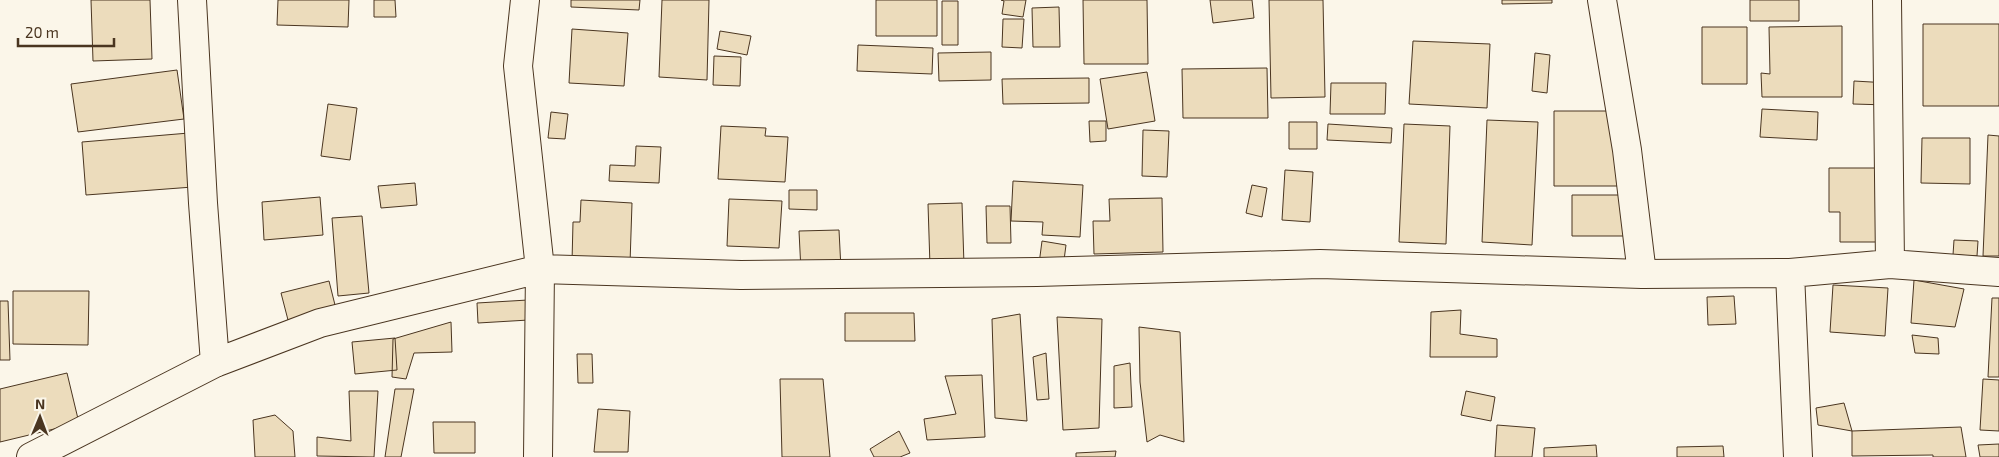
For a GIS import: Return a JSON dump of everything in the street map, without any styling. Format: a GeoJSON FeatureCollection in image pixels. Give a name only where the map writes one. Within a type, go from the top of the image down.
{"type":"FeatureCollection","features":[{"type":"Feature","properties":{"kind":"street"},"geometry":{"type":"LineString","coordinates":[[192,0],[202,194],[215,364]]}},
{"type":"Feature","properties":{"kind":"street"},"geometry":{"type":"LineString","coordinates":[[525,0],[518,66],[540,270],[538,457]]}},
{"type":"Feature","properties":{"kind":"street"},"geometry":{"type":"LineString","coordinates":[[1602,0],[1627,150],[1642,274]]}},
{"type":"Feature","properties":{"kind":"street"},"geometry":{"type":"LineString","coordinates":[[1887,0],[1890,264]]}},
{"type":"Feature","properties":{"kind":"street"},"geometry":{"type":"LineString","coordinates":[[31,457],[215,364],[320,323],[540,270],[741,275],[1037,272],[1320,264],[1642,274],[1790,273],[1890,264],[1999,272]]}},
{"type":"Feature","properties":{"kind":"street"},"geometry":{"type":"LineString","coordinates":[[1790,273],[1798,457]]}},
{"type":"Feature","properties":{"kind":"building"},"geometry":{"type":"Polygon","coordinates":[[[91,0],[150,0],[152,59],[93,61],[91,0]]]}},
{"type":"Feature","properties":{"kind":"building"},"geometry":{"type":"Polygon","coordinates":[[[278,0],[349,0],[348,27],[277,25],[278,0]]]}},
{"type":"Feature","properties":{"kind":"building"},"geometry":{"type":"Polygon","coordinates":[[[374,0],[395,0],[396,17],[374,17],[374,0]]]}},
{"type":"Feature","properties":{"kind":"building"},"geometry":{"type":"Polygon","coordinates":[[[571,0],[640,0],[639,10],[571,7],[571,0]]]}},
{"type":"Feature","properties":{"kind":"building"},"geometry":{"type":"Polygon","coordinates":[[[662,0],[709,0],[707,80],[659,77],[662,0]]]}},
{"type":"Feature","properties":{"kind":"building"},"geometry":{"type":"Polygon","coordinates":[[[876,0],[937,0],[937,36],[876,36],[876,0]]]}},
{"type":"Feature","properties":{"kind":"building"},"geometry":{"type":"Polygon","coordinates":[[[1001,0],[1026,0],[1023,17],[1002,14],[1004,1],[1001,0]]]}},
{"type":"Feature","properties":{"kind":"building"},"geometry":{"type":"Polygon","coordinates":[[[1083,0],[1147,0],[1148,64],[1084,64],[1083,0]]]}},
{"type":"Feature","properties":{"kind":"building"},"geometry":{"type":"Polygon","coordinates":[[[1210,0],[1252,0],[1254,18],[1213,23],[1210,0]]]}},
{"type":"Feature","properties":{"kind":"building"},"geometry":{"type":"Polygon","coordinates":[[[1269,0],[1323,0],[1325,97],[1271,98],[1269,0]]]}},
{"type":"Feature","properties":{"kind":"building"},"geometry":{"type":"Polygon","coordinates":[[[1502,0],[1552,0],[1552,3],[1502,4],[1502,0]]]}},
{"type":"Feature","properties":{"kind":"building"},"geometry":{"type":"Polygon","coordinates":[[[1750,0],[1799,0],[1799,21],[1750,21],[1750,0]]]}},
{"type":"Feature","properties":{"kind":"building"},"geometry":{"type":"Polygon","coordinates":[[[942,1],[958,1],[958,45],[942,45],[942,1]]]}},
{"type":"Feature","properties":{"kind":"building"},"geometry":{"type":"Polygon","coordinates":[[[1059,7],[1060,47],[1033,47],[1032,8],[1059,7]]]}},
{"type":"Feature","properties":{"kind":"building"},"geometry":{"type":"Polygon","coordinates":[[[1003,19],[1024,19],[1022,48],[1002,47],[1003,19]]]}},
{"type":"Feature","properties":{"kind":"building"},"geometry":{"type":"Polygon","coordinates":[[[1923,24],[1999,24],[1999,106],[1923,106],[1923,24]]]}},
{"type":"Feature","properties":{"kind":"building"},"geometry":{"type":"Polygon","coordinates":[[[1842,26],[1842,97],[1762,97],[1761,73],[1770,74],[1769,27],[1842,26]]]}},
{"type":"Feature","properties":{"kind":"building"},"geometry":{"type":"Polygon","coordinates":[[[1702,27],[1747,27],[1747,84],[1702,84],[1702,27]]]}},
{"type":"Feature","properties":{"kind":"building"},"geometry":{"type":"Polygon","coordinates":[[[572,29],[628,33],[624,86],[569,83],[572,29]]]}},
{"type":"Feature","properties":{"kind":"building"},"geometry":{"type":"Polygon","coordinates":[[[720,31],[751,36],[747,55],[717,49],[720,31]]]}},
{"type":"Feature","properties":{"kind":"building"},"geometry":{"type":"Polygon","coordinates":[[[1413,41],[1490,44],[1487,108],[1409,104],[1413,41]]]}},
{"type":"Feature","properties":{"kind":"building"},"geometry":{"type":"Polygon","coordinates":[[[858,45],[933,48],[932,74],[857,71],[858,45]]]}},
{"type":"Feature","properties":{"kind":"building"},"geometry":{"type":"Polygon","coordinates":[[[991,52],[991,80],[939,81],[938,53],[991,52]]]}},
{"type":"Feature","properties":{"kind":"building"},"geometry":{"type":"Polygon","coordinates":[[[1535,53],[1550,55],[1547,93],[1532,91],[1535,53]]]}},
{"type":"Feature","properties":{"kind":"building"},"geometry":{"type":"Polygon","coordinates":[[[714,56],[741,57],[740,86],[713,85],[714,56]]]}},
{"type":"Feature","properties":{"kind":"building"},"geometry":{"type":"Polygon","coordinates":[[[1267,68],[1268,118],[1183,118],[1182,69],[1267,68]]]}},
{"type":"Feature","properties":{"kind":"building"},"geometry":{"type":"Polygon","coordinates":[[[177,70],[184,119],[78,132],[71,84],[177,70]]]}},
{"type":"Feature","properties":{"kind":"building"},"geometry":{"type":"Polygon","coordinates":[[[1147,72],[1155,121],[1108,129],[1100,79],[1147,72]]]}},
{"type":"Feature","properties":{"kind":"building"},"geometry":{"type":"Polygon","coordinates":[[[1089,78],[1089,103],[1003,104],[1002,79],[1089,78]]]}},
{"type":"Feature","properties":{"kind":"building"},"geometry":{"type":"Polygon","coordinates":[[[1854,81],[1889,83],[1888,105],[1853,104],[1854,81]]]}},
{"type":"Feature","properties":{"kind":"building"},"geometry":{"type":"Polygon","coordinates":[[[1331,83],[1386,83],[1385,114],[1330,114],[1331,83]]]}},
{"type":"Feature","properties":{"kind":"building"},"geometry":{"type":"Polygon","coordinates":[[[328,104],[357,108],[350,160],[321,156],[328,104]]]}},
{"type":"Feature","properties":{"kind":"building"},"geometry":{"type":"Polygon","coordinates":[[[1762,109],[1818,112],[1817,140],[1760,137],[1762,109]]]}},
{"type":"Feature","properties":{"kind":"building"},"geometry":{"type":"Polygon","coordinates":[[[1554,111],[1617,111],[1618,186],[1554,186],[1554,111]]]}},
{"type":"Feature","properties":{"kind":"building"},"geometry":{"type":"Polygon","coordinates":[[[551,112],[568,114],[565,139],[548,138],[551,112]]]}},
{"type":"Feature","properties":{"kind":"building"},"geometry":{"type":"Polygon","coordinates":[[[1487,120],[1538,122],[1532,245],[1482,242],[1487,120]]]}},
{"type":"Feature","properties":{"kind":"building"},"geometry":{"type":"Polygon","coordinates":[[[1089,121],[1106,121],[1106,141],[1090,142],[1089,121]]]}},
{"type":"Feature","properties":{"kind":"building"},"geometry":{"type":"Polygon","coordinates":[[[1289,122],[1317,122],[1317,149],[1289,149],[1289,122]]]}},
{"type":"Feature","properties":{"kind":"building"},"geometry":{"type":"Polygon","coordinates":[[[1328,124],[1392,128],[1391,143],[1327,140],[1328,124]]]}},
{"type":"Feature","properties":{"kind":"building"},"geometry":{"type":"Polygon","coordinates":[[[1404,124],[1450,126],[1446,244],[1399,242],[1404,124]]]}},
{"type":"Feature","properties":{"kind":"building"},"geometry":{"type":"Polygon","coordinates":[[[721,126],[766,128],[765,136],[788,137],[785,182],[718,179],[721,126]]]}},
{"type":"Feature","properties":{"kind":"building"},"geometry":{"type":"Polygon","coordinates":[[[1143,130],[1169,131],[1167,177],[1142,176],[1143,130]]]}},
{"type":"Feature","properties":{"kind":"building"},"geometry":{"type":"Polygon","coordinates":[[[189,133],[193,187],[86,195],[82,142],[189,133]]]}},
{"type":"Feature","properties":{"kind":"building"},"geometry":{"type":"Polygon","coordinates":[[[1988,135],[1999,136],[1999,256],[1983,256],[1988,135]]]}},
{"type":"Feature","properties":{"kind":"building"},"geometry":{"type":"Polygon","coordinates":[[[1922,138],[1970,138],[1970,184],[1921,183],[1922,138]]]}},
{"type":"Feature","properties":{"kind":"building"},"geometry":{"type":"Polygon","coordinates":[[[636,146],[661,147],[659,183],[609,181],[610,165],[635,166],[636,146]]]}},
{"type":"Feature","properties":{"kind":"building"},"geometry":{"type":"Polygon","coordinates":[[[1829,168],[1886,168],[1885,242],[1840,242],[1840,212],[1829,212],[1829,168]]]}},
{"type":"Feature","properties":{"kind":"building"},"geometry":{"type":"Polygon","coordinates":[[[1285,170],[1313,172],[1310,222],[1282,220],[1285,170]]]}},
{"type":"Feature","properties":{"kind":"building"},"geometry":{"type":"Polygon","coordinates":[[[1013,181],[1083,185],[1080,237],[1042,235],[1043,222],[1011,221],[1013,181]]]}},
{"type":"Feature","properties":{"kind":"building"},"geometry":{"type":"Polygon","coordinates":[[[415,183],[417,205],[381,208],[378,186],[415,183]]]}},
{"type":"Feature","properties":{"kind":"building"},"geometry":{"type":"Polygon","coordinates":[[[1252,185],[1267,188],[1262,217],[1246,213],[1252,185]]]}},
{"type":"Feature","properties":{"kind":"building"},"geometry":{"type":"Polygon","coordinates":[[[789,190],[817,190],[817,210],[789,209],[789,190]]]}},
{"type":"Feature","properties":{"kind":"building"},"geometry":{"type":"Polygon","coordinates":[[[1572,195],[1641,195],[1641,236],[1572,236],[1572,195]]]}},
{"type":"Feature","properties":{"kind":"building"},"geometry":{"type":"Polygon","coordinates":[[[320,197],[323,235],[264,240],[262,202],[320,197]]]}},
{"type":"Feature","properties":{"kind":"building"},"geometry":{"type":"Polygon","coordinates":[[[1162,198],[1163,252],[1094,254],[1093,221],[1110,221],[1109,199],[1162,198]]]}},
{"type":"Feature","properties":{"kind":"building"},"geometry":{"type":"Polygon","coordinates":[[[729,199],[782,201],[779,248],[727,246],[729,199]]]}},
{"type":"Feature","properties":{"kind":"building"},"geometry":{"type":"Polygon","coordinates":[[[581,200],[632,203],[630,264],[572,262],[573,222],[580,222],[581,200]]]}},
{"type":"Feature","properties":{"kind":"building"},"geometry":{"type":"Polygon","coordinates":[[[962,203],[964,265],[930,266],[928,204],[962,203]]]}},
{"type":"Feature","properties":{"kind":"building"},"geometry":{"type":"Polygon","coordinates":[[[986,206],[1010,206],[1011,243],[987,243],[986,206]]]}},
{"type":"Feature","properties":{"kind":"building"},"geometry":{"type":"Polygon","coordinates":[[[362,216],[369,293],[338,296],[332,218],[362,216]]]}},
{"type":"Feature","properties":{"kind":"building"},"geometry":{"type":"Polygon","coordinates":[[[839,230],[841,269],[801,271],[799,231],[839,230]]]}},
{"type":"Feature","properties":{"kind":"building"},"geometry":{"type":"Polygon","coordinates":[[[1954,240],[1978,241],[1977,256],[1953,255],[1954,240]]]}},
{"type":"Feature","properties":{"kind":"building"},"geometry":{"type":"Polygon","coordinates":[[[1042,241],[1066,245],[1063,268],[1039,264],[1042,241]]]}},
{"type":"Feature","properties":{"kind":"building"},"geometry":{"type":"Polygon","coordinates":[[[1914,280],[1964,289],[1955,327],[1911,323],[1914,280]]]}},
{"type":"Feature","properties":{"kind":"building"},"geometry":{"type":"Polygon","coordinates":[[[329,281],[336,309],[288,320],[281,293],[329,281]]]}},
{"type":"Feature","properties":{"kind":"building"},"geometry":{"type":"Polygon","coordinates":[[[1833,285],[1888,288],[1885,336],[1830,332],[1833,285]]]}},
{"type":"Feature","properties":{"kind":"building"},"geometry":{"type":"Polygon","coordinates":[[[13,291],[89,291],[88,345],[13,344],[13,291]]]}},
{"type":"Feature","properties":{"kind":"building"},"geometry":{"type":"Polygon","coordinates":[[[1734,296],[1736,324],[1708,325],[1707,297],[1734,296]]]}},
{"type":"Feature","properties":{"kind":"building"},"geometry":{"type":"Polygon","coordinates":[[[1992,298],[1999,298],[1999,377],[1988,377],[1992,298]]]}},
{"type":"Feature","properties":{"kind":"building"},"geometry":{"type":"Polygon","coordinates":[[[545,299],[546,319],[478,323],[477,303],[545,299]]]}},
{"type":"Feature","properties":{"kind":"building"},"geometry":{"type":"Polygon","coordinates":[[[0,301],[8,301],[10,360],[0,360],[0,301]]]}},
{"type":"Feature","properties":{"kind":"building"},"geometry":{"type":"Polygon","coordinates":[[[1461,310],[1460,334],[1497,339],[1497,357],[1430,357],[1431,312],[1461,310]]]}},
{"type":"Feature","properties":{"kind":"building"},"geometry":{"type":"Polygon","coordinates":[[[845,313],[914,313],[915,341],[845,341],[845,313]]]}},
{"type":"Feature","properties":{"kind":"building"},"geometry":{"type":"Polygon","coordinates":[[[1020,314],[1027,421],[995,418],[992,319],[1020,314]]]}},
{"type":"Feature","properties":{"kind":"building"},"geometry":{"type":"Polygon","coordinates":[[[1057,317],[1102,319],[1099,428],[1063,430],[1057,317]]]}},
{"type":"Feature","properties":{"kind":"building"},"geometry":{"type":"Polygon","coordinates":[[[451,322],[452,352],[414,353],[406,379],[392,377],[393,339],[451,322]]]}},
{"type":"Feature","properties":{"kind":"building"},"geometry":{"type":"Polygon","coordinates":[[[1139,327],[1180,332],[1184,442],[1160,435],[1147,442],[1140,382],[1139,327]]]}},
{"type":"Feature","properties":{"kind":"building"},"geometry":{"type":"Polygon","coordinates":[[[1912,335],[1938,338],[1939,354],[1915,353],[1912,335]]]}},
{"type":"Feature","properties":{"kind":"building"},"geometry":{"type":"Polygon","coordinates":[[[395,338],[397,370],[355,374],[352,342],[395,338]]]}},
{"type":"Feature","properties":{"kind":"building"},"geometry":{"type":"Polygon","coordinates":[[[1046,353],[1049,399],[1037,400],[1033,357],[1046,353]]]}},
{"type":"Feature","properties":{"kind":"building"},"geometry":{"type":"Polygon","coordinates":[[[577,354],[592,354],[593,383],[578,383],[577,354]]]}},
{"type":"Feature","properties":{"kind":"building"},"geometry":{"type":"Polygon","coordinates":[[[1130,363],[1132,407],[1114,408],[1114,366],[1130,363]]]}},
{"type":"Feature","properties":{"kind":"building"},"geometry":{"type":"Polygon","coordinates":[[[67,373],[79,423],[0,442],[0,389],[67,373]]]}},
{"type":"Feature","properties":{"kind":"building"},"geometry":{"type":"Polygon","coordinates":[[[982,375],[985,437],[927,440],[924,419],[956,414],[945,376],[982,375]]]}},
{"type":"Feature","properties":{"kind":"building"},"geometry":{"type":"Polygon","coordinates":[[[780,379],[823,379],[830,457],[782,457],[780,379]]]}},
{"type":"Feature","properties":{"kind":"building"},"geometry":{"type":"Polygon","coordinates":[[[1983,379],[1999,380],[1999,431],[1980,430],[1983,379]]]}},
{"type":"Feature","properties":{"kind":"building"},"geometry":{"type":"Polygon","coordinates":[[[395,389],[414,389],[401,457],[385,457],[395,389]]]}},
{"type":"Feature","properties":{"kind":"building"},"geometry":{"type":"Polygon","coordinates":[[[349,391],[378,391],[374,457],[317,456],[317,437],[351,441],[349,391]]]}},
{"type":"Feature","properties":{"kind":"building"},"geometry":{"type":"Polygon","coordinates":[[[1466,391],[1495,397],[1491,421],[1461,415],[1466,391]]]}},
{"type":"Feature","properties":{"kind":"building"},"geometry":{"type":"Polygon","coordinates":[[[1844,403],[1852,431],[1818,425],[1816,408],[1844,403]]]}},
{"type":"Feature","properties":{"kind":"building"},"geometry":{"type":"Polygon","coordinates":[[[598,409],[630,411],[628,452],[594,452],[598,409]]]}},
{"type":"Feature","properties":{"kind":"building"},"geometry":{"type":"Polygon","coordinates":[[[275,415],[293,431],[295,457],[255,457],[253,420],[275,415]]]}},
{"type":"Feature","properties":{"kind":"building"},"geometry":{"type":"Polygon","coordinates":[[[433,422],[475,422],[475,453],[434,453],[433,422]]]}},
{"type":"Feature","properties":{"kind":"building"},"geometry":{"type":"Polygon","coordinates":[[[1497,425],[1535,428],[1532,457],[1495,457],[1497,425]]]}},
{"type":"Feature","properties":{"kind":"building"},"geometry":{"type":"Polygon","coordinates":[[[1961,427],[1966,457],[1933,457],[1933,455],[1852,456],[1852,431],[1961,427]]]}},
{"type":"Feature","properties":{"kind":"building"},"geometry":{"type":"Polygon","coordinates":[[[899,431],[910,453],[900,457],[874,457],[870,449],[899,431]]]}},
{"type":"Feature","properties":{"kind":"building"},"geometry":{"type":"Polygon","coordinates":[[[1999,444],[1999,457],[1980,457],[1978,445],[1999,444]]]}},
{"type":"Feature","properties":{"kind":"building"},"geometry":{"type":"Polygon","coordinates":[[[1596,445],[1597,457],[1544,457],[1544,448],[1596,445]]]}},
{"type":"Feature","properties":{"kind":"building"},"geometry":{"type":"Polygon","coordinates":[[[1723,446],[1724,457],[1677,457],[1677,447],[1723,446]]]}},
{"type":"Feature","properties":{"kind":"building"},"geometry":{"type":"Polygon","coordinates":[[[1116,451],[1115,457],[1076,457],[1076,453],[1116,451]]]}}]}
